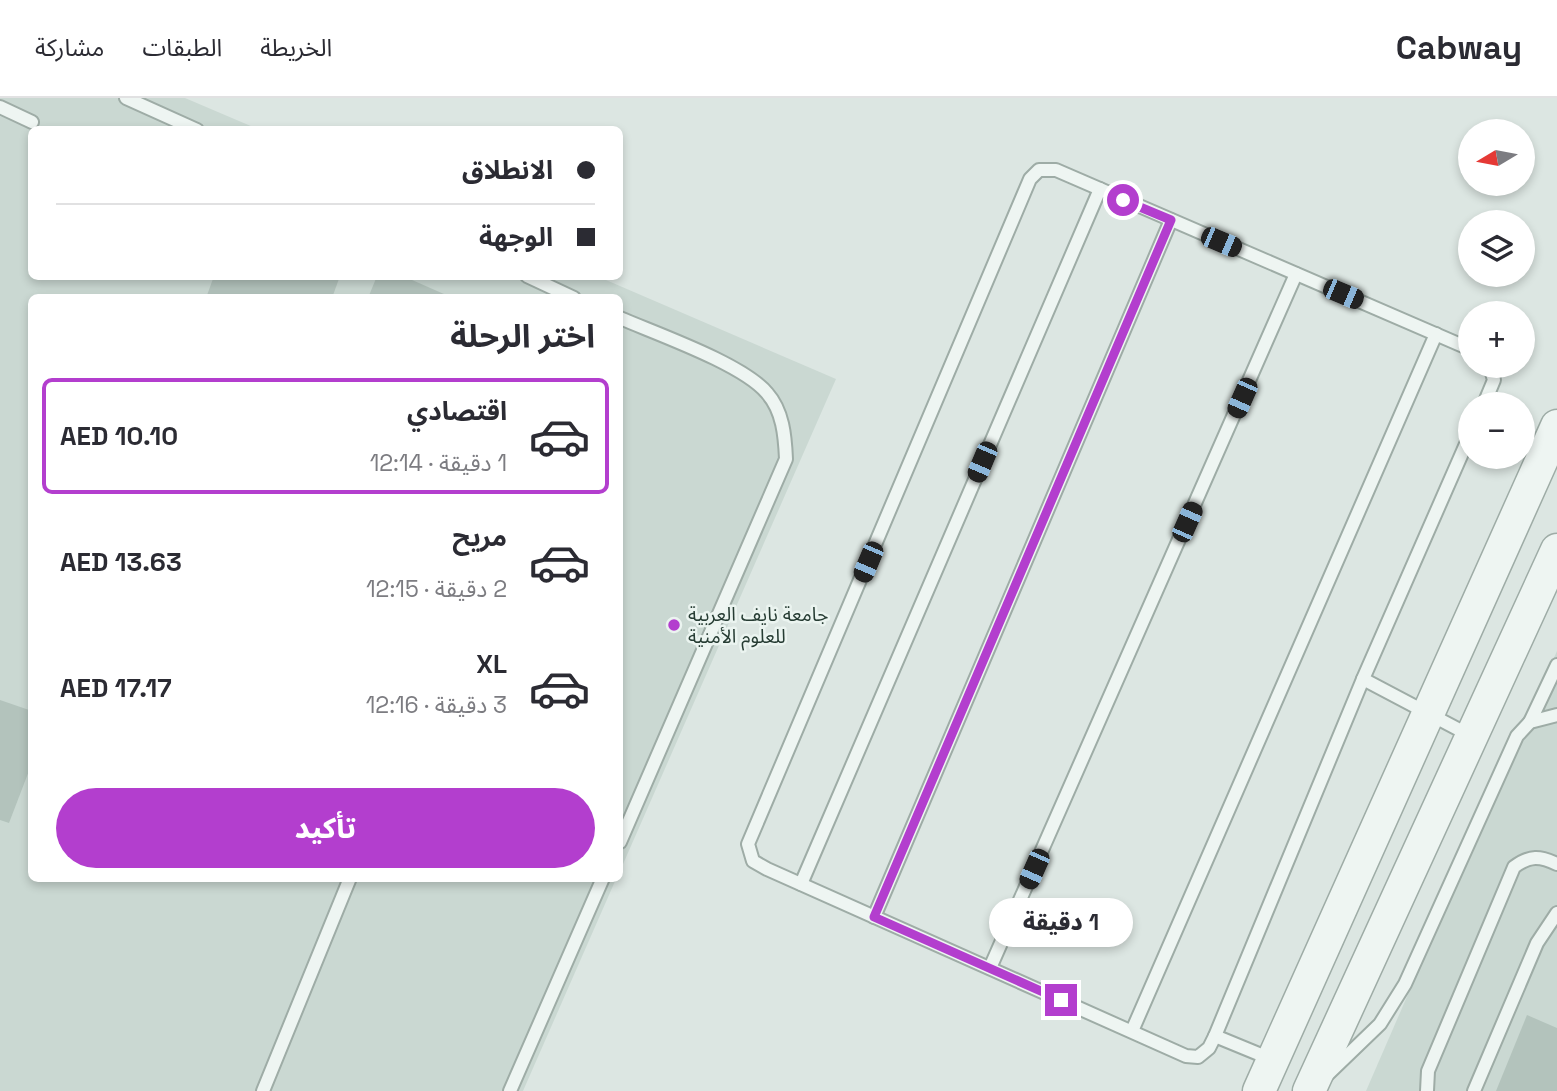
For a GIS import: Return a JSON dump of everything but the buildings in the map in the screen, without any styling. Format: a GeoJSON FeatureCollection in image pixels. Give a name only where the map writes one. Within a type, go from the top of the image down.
{"type":"FeatureCollection","features":[{"type":"Feature","properties":{"kind":"street"},"geometry":{"type":"LineString","coordinates":[[1259,1091],[1557,426]]}},
{"type":"Feature","properties":{"kind":"street"},"geometry":{"type":"LineString","coordinates":[[1310,1091],[1557,550]]}},
{"type":"Feature","properties":{"kind":"lane"},"geometry":{"type":"LineString","coordinates":[[126,98],[188,126]]}},
{"type":"Feature","properties":{"kind":"lane"},"geometry":{"type":"LineString","coordinates":[[0,107],[32,122]]}},
{"type":"Feature","properties":{"kind":"lane"},"geometry":{"type":"LineString","coordinates":[[1458,344],[1056,170],[1039,170],[1030,179],[748,844],[753,860],[1186,1056],[1198,1057],[1209,1048],[1363,679],[1458,462]]}},
{"type":"Feature","properties":{"kind":"lane"},"geometry":{"type":"LineString","coordinates":[[801,884],[1100,189]]}},
{"type":"Feature","properties":{"kind":"lane"},"geometry":{"type":"LineString","coordinates":[[874,917],[1171,220]]}},
{"type":"Feature","properties":{"kind":"lane"},"geometry":{"type":"LineString","coordinates":[[990,968],[1296,274]]}},
{"type":"Feature","properties":{"kind":"lane"},"geometry":{"type":"LineString","coordinates":[[536,280],[566,294]]}},
{"type":"Feature","properties":{"kind":"lane"},"geometry":{"type":"LineString","coordinates":[[623,319],[742,372],[768,393],[779,412],[785,434],[786,459],[624,820]]}},
{"type":"Feature","properties":{"kind":"lane"},"geometry":{"type":"LineString","coordinates":[[1132,1031],[1436,334]]}},
{"type":"Feature","properties":{"kind":"lane"},"geometry":{"type":"LineString","coordinates":[[1310,1091],[1380,1024],[1405,984],[1510,748],[1530,722],[1557,665]]}},
{"type":"Feature","properties":{"kind":"lane"},"geometry":{"type":"LineString","coordinates":[[1363,679],[1472,737]]}},
{"type":"Feature","properties":{"kind":"lane"},"geometry":{"type":"LineString","coordinates":[[1530,722],[1557,715]]}},
{"type":"Feature","properties":{"kind":"lane"},"geometry":{"type":"LineString","coordinates":[[1427,1091],[1428,1071],[1514,867],[1524,860],[1540,856],[1557,864]]}},
{"type":"Feature","properties":{"kind":"lane"},"geometry":{"type":"LineString","coordinates":[[263,1091],[348,882]]}},
{"type":"Feature","properties":{"kind":"lane"},"geometry":{"type":"LineString","coordinates":[[510,1091],[601,882]]}},
{"type":"Feature","properties":{"kind":"lane"},"geometry":{"type":"LineString","coordinates":[[1474,1091],[1537,943],[1557,913]]}},
{"type":"Feature","properties":{"kind":"lane"},"geometry":{"type":"LineString","coordinates":[[1214,1036],[1273,1060]]}},
{"type":"Feature","properties":{"kind":"shaded area","name":"جامعة نايف العربية للعلوم الأمنية"},"geometry":{"type":"Polygon","coordinates":[[[0,98],[185,98],[251,126],[28,126],[28,280],[606,280],[836,379],[623,864],[623,294],[28,294],[28,882],[615,882],[523,1091],[0,1091],[0,98]]]}},
{"type":"Feature","properties":{"kind":"shaded area"},"geometry":{"type":"Polygon","coordinates":[[[1557,651],[1557,1091],[1366,1091],[1557,651]]]}},
{"type":"Feature","properties":{"kind":"place","name":"جامعة نايف العربية للعلوم الأمنية"},"geometry":{"type":"Point","coordinates":[674,625]}},
{"type":"Feature","properties":{"kind":"route"},"geometry":{"type":"LineString","coordinates":[[1061,1000],[874,917],[1171,220],[1123,200]]}}]}
